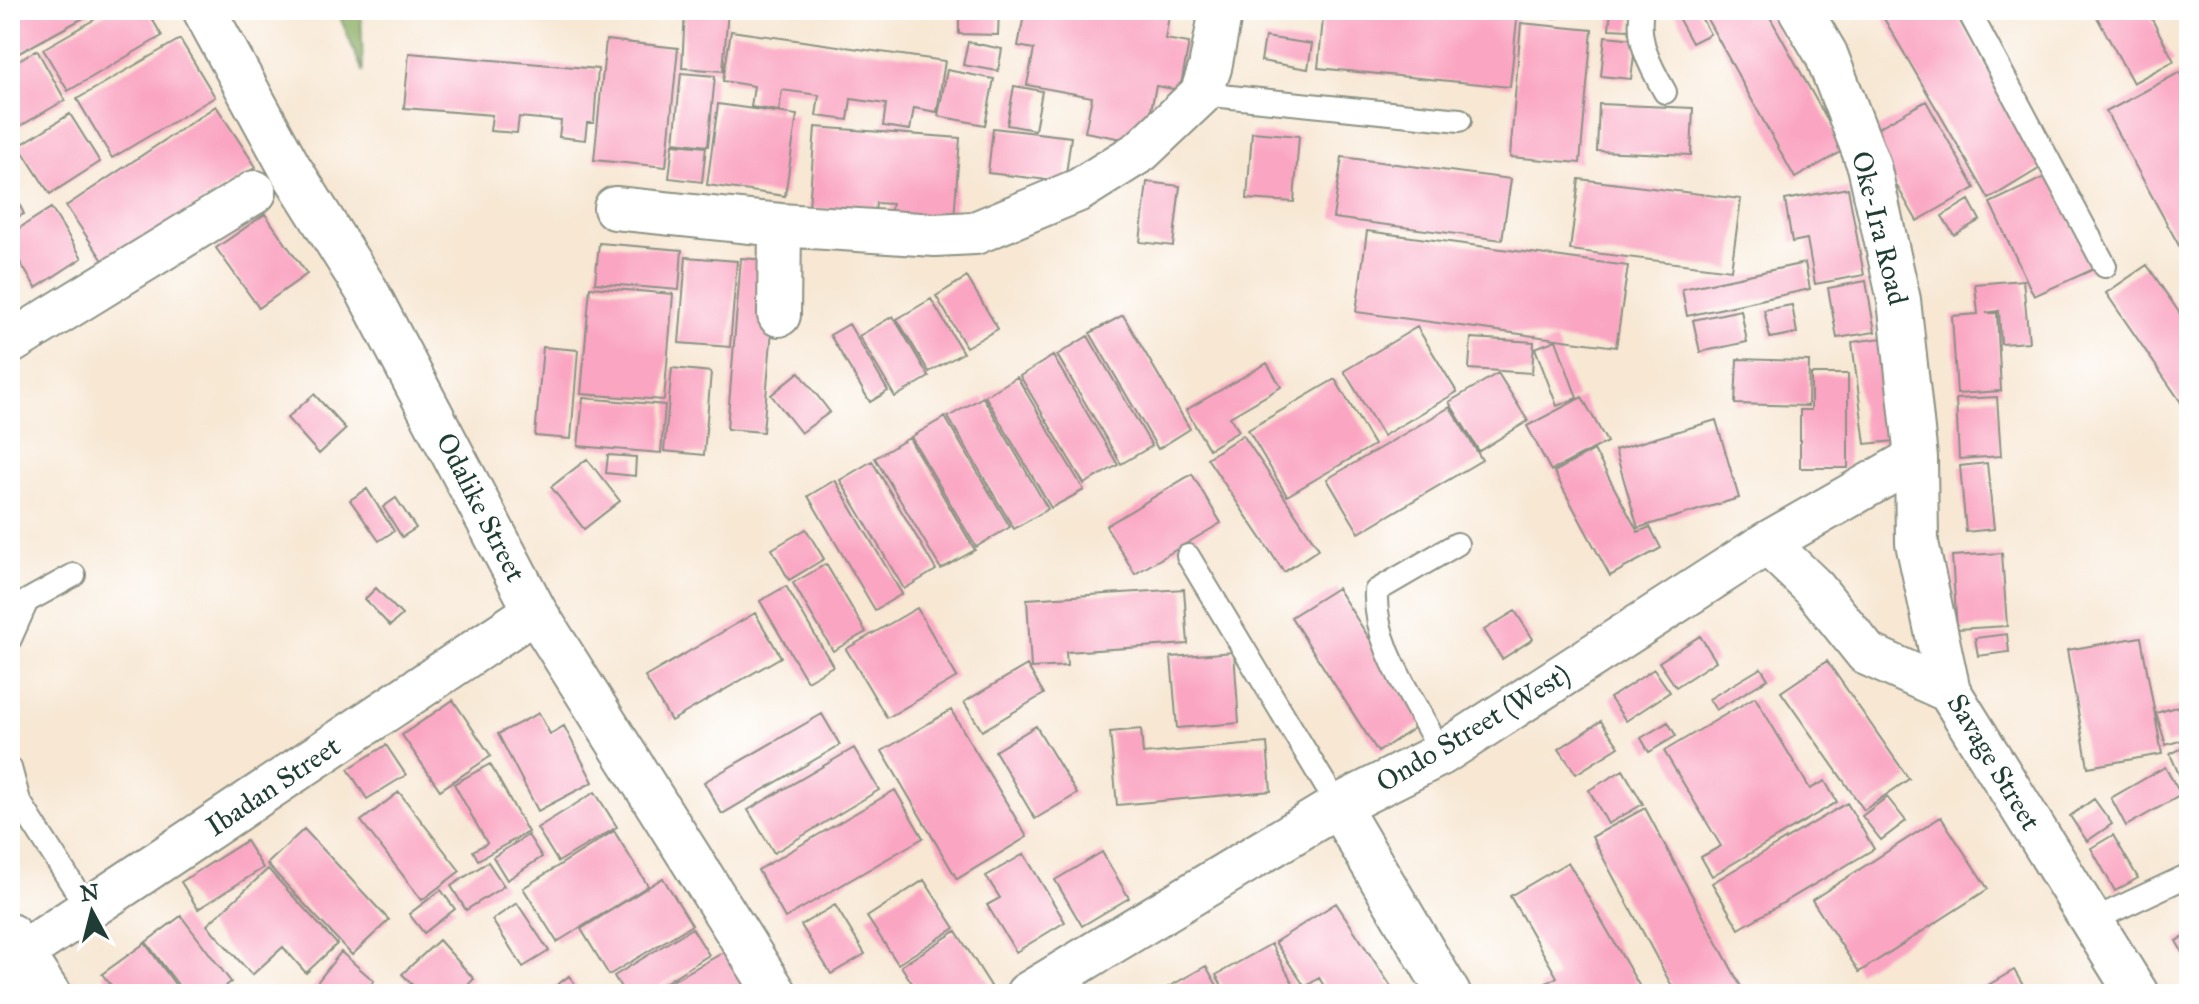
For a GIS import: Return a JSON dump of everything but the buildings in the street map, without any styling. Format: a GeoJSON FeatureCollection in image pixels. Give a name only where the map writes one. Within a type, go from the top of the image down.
{"type":"FeatureCollection","features":[{"type":"Feature","properties":{"kind":"street","name":"Odalike Street"},"geometry":{"type":"LineString","coordinates":[[204,10],[290,168],[367,291],[535,611],[776,994]]}},
{"type":"Feature","properties":{"kind":"street"},"geometry":{"type":"LineString","coordinates":[[615,208],[780,225],[935,235],[975,233],[1079,190],[1141,151],[1201,94],[1210,68],[1221,10]]}},
{"type":"Feature","properties":{"kind":"street","name":"Oke-Ira Road"},"geometry":{"type":"LineString","coordinates":[[1800,10],[1826,54],[1869,166],[1899,300],[1916,458]]}},
{"type":"Feature","properties":{"kind":"street"},"geometry":{"type":"LineString","coordinates":[[10,343],[255,192]]}},
{"type":"Feature","properties":{"kind":"street"},"geometry":{"type":"LineString","coordinates":[[779,315],[780,225]]}},
{"type":"Feature","properties":{"kind":"street","name":"Ondo Street (West)"},"geometry":{"type":"LineString","coordinates":[[1027,994],[1338,806],[1441,754],[1767,543],[1916,458]]}},
{"type":"Feature","properties":{"kind":"street","name":"Savage Street"},"geometry":{"type":"LineString","coordinates":[[1916,458],[1917,543],[1949,691],[2137,994]]}},
{"type":"Feature","properties":{"kind":"street"},"geometry":{"type":"LineString","coordinates":[[1767,543],[1814,588],[1867,654],[1949,691]]}},
{"type":"Feature","properties":{"kind":"street","name":"Ibadan Street"},"geometry":{"type":"LineString","coordinates":[[14,950],[88,909],[535,611]]}},
{"type":"Feature","properties":{"kind":"street"},"geometry":{"type":"LineString","coordinates":[[1338,806],[1449,994]]}},
{"type":"Feature","properties":{"kind":"street"},"geometry":{"type":"LineString","coordinates":[[14,950],[49,994]]}},
{"type":"Feature","properties":{"kind":"lane"},"geometry":{"type":"LineString","coordinates":[[1642,10],[1639,23],[1646,57],[1665,92]]}},
{"type":"Feature","properties":{"kind":"lane"},"geometry":{"type":"LineString","coordinates":[[1968,10],[2105,266]]}},
{"type":"Feature","properties":{"kind":"lane"},"geometry":{"type":"LineString","coordinates":[[1201,94],[1460,120]]}},
{"type":"Feature","properties":{"kind":"lane"},"geometry":{"type":"LineString","coordinates":[[1441,754],[1418,705],[1384,646],[1375,616],[1376,591],[1457,544]]}},
{"type":"Feature","properties":{"kind":"lane"},"geometry":{"type":"LineString","coordinates":[[1188,556],[1338,806]]}},
{"type":"Feature","properties":{"kind":"lane"},"geometry":{"type":"LineString","coordinates":[[10,639],[27,601],[74,575]]}},
{"type":"Feature","properties":{"kind":"lane"},"geometry":{"type":"LineString","coordinates":[[10,768],[19,801],[88,909]]}},
{"type":"Feature","properties":{"kind":"lane"},"geometry":{"type":"LineString","coordinates":[[2091,921],[2189,875]]}},
{"type":"Feature","properties":{"kind":"green space"},"geometry":{"type":"Polygon","coordinates":[[[337,10],[361,10],[363,72],[337,10]]]}}]}
